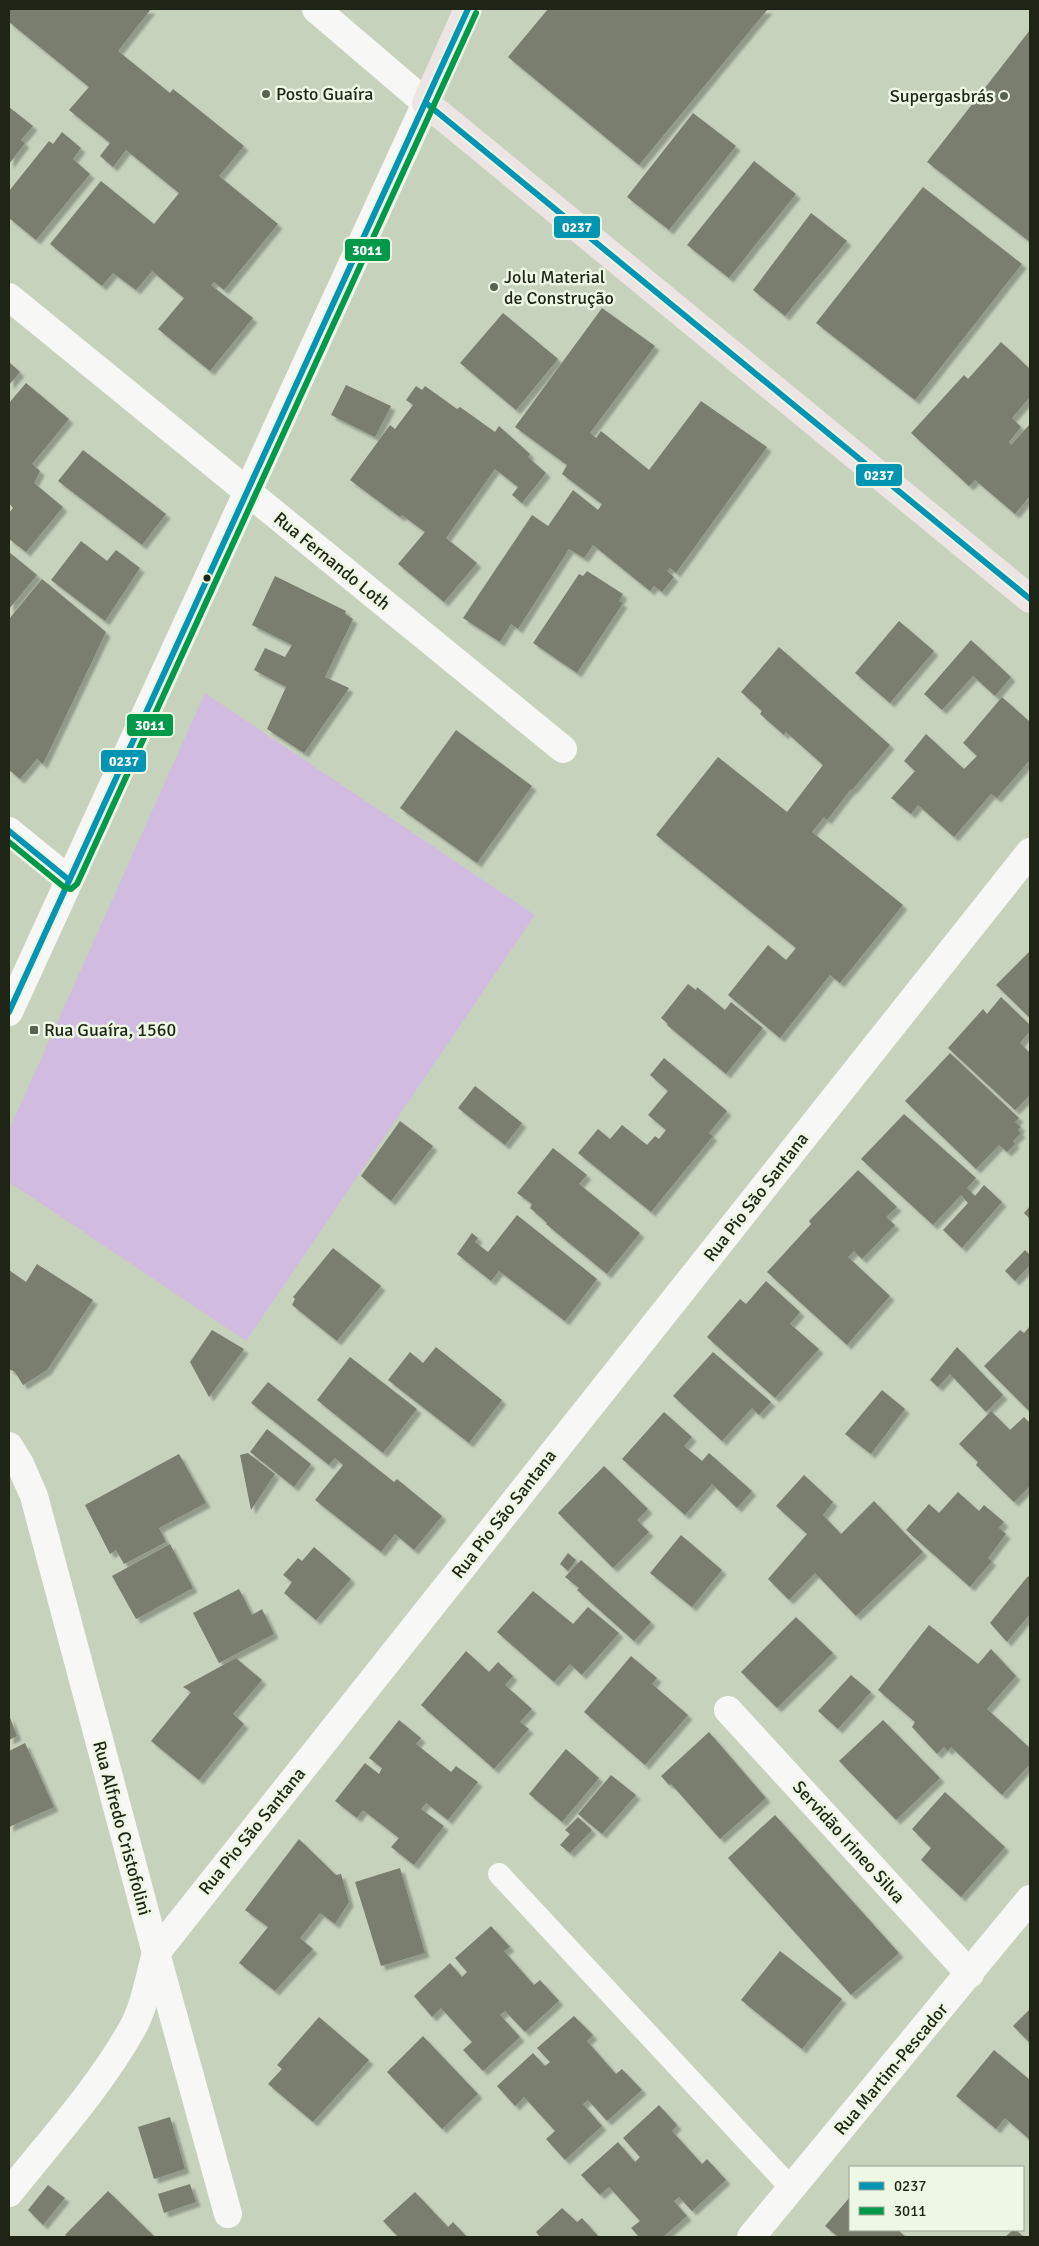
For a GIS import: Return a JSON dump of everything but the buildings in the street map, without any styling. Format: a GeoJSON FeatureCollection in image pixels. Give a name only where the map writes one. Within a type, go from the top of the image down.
{"type":"FeatureCollection","features":[{"type":"Feature","properties":{"kind":"main road"},"geometry":{"type":"LineString","coordinates":[[468,9],[426,103],[1030,599]]}},
{"type":"Feature","properties":{"kind":"street"},"geometry":{"type":"LineString","coordinates":[[9,1012],[426,103],[316,9]]}},
{"type":"Feature","properties":{"kind":"street","name":"Rua Fernando Loth"},"geometry":{"type":"LineString","coordinates":[[9,297],[563,749]]}},
{"type":"Feature","properties":{"kind":"street"},"geometry":{"type":"LineString","coordinates":[[9,831],[69,880]]}},
{"type":"Feature","properties":{"kind":"street","name":"Rua Pio São Santana"},"geometry":{"type":"LineString","coordinates":[[9,2193],[77,2108],[133,2028],[144,2001],[156,1953],[1030,852]]}},
{"type":"Feature","properties":{"kind":"street","name":"Rua Alfredo Cristofolini"},"geometry":{"type":"LineString","coordinates":[[9,1446],[20,1464],[34,1496],[228,2214]]}},
{"type":"Feature","properties":{"kind":"street","name":"Servidão Irineo Silva"},"geometry":{"type":"LineString","coordinates":[[728,1710],[970,1974]]}},
{"type":"Feature","properties":{"kind":"street","name":"Rua Martim-Pescador"},"geometry":{"type":"LineString","coordinates":[[750,2237],[970,1974],[1030,1899]]}},
{"type":"Feature","properties":{"kind":"lane"},"geometry":{"type":"LineString","coordinates":[[498,1874],[791,2188]]}},
{"type":"Feature","properties":{"kind":"shaded area"},"geometry":{"type":"Polygon","coordinates":[[[205,693],[535,915],[246,1341],[9,1182],[9,1130],[205,693]]]}},
{"type":"Feature","properties":{"kind":"transit line","name":"0237"},"geometry":{"type":"LineString","coordinates":[[9,1012],[468,9]]}},
{"type":"Feature","properties":{"kind":"transit line","name":"3011"},"geometry":{"type":"LineString","coordinates":[[9,842],[64,887],[71,889],[77,884],[476,13]]}},
{"type":"Feature","properties":{"kind":"transit line","name":"0237"},"geometry":{"type":"LineString","coordinates":[[426,103],[1030,599]]}},
{"type":"Feature","properties":{"kind":"transit line","name":"0237"},"geometry":{"type":"LineString","coordinates":[[9,831],[69,880]]}},
{"type":"Feature","properties":{"kind":"place","name":"Posto Guaíra"},"geometry":{"type":"Point","coordinates":[266,94]}},
{"type":"Feature","properties":{"kind":"place","name":"Supergasbrás"},"geometry":{"type":"Point","coordinates":[1004,96]}},
{"type":"Feature","properties":{"kind":"place","name":"Jolu Material de Construção"},"geometry":{"type":"Point","coordinates":[494,287]}},
{"type":"Feature","properties":{"kind":"place","name":"Rua Guaíra, 1560"},"geometry":{"type":"Point","coordinates":[34,1030]}}]}
